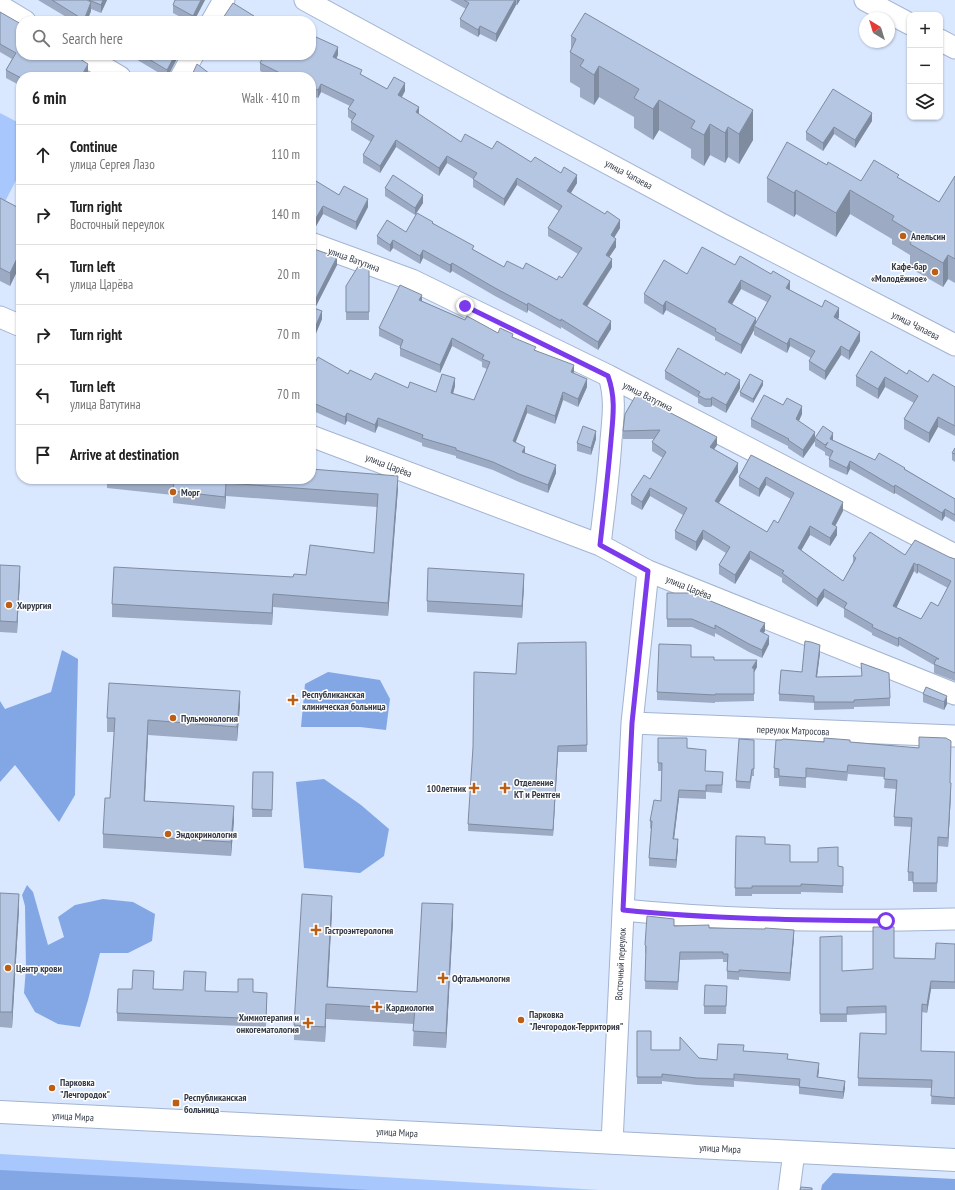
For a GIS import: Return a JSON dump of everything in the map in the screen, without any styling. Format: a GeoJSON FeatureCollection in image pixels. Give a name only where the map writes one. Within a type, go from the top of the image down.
{"type":"FeatureCollection","features":[{"type":"Feature","properties":{"kind":"main road","name":"улица Мира"},"geometry":{"type":"LineString","coordinates":[[0,1112],[209,1124],[612,1142],[955,1160]]}},
{"type":"Feature","properties":{"kind":"street"},"geometry":{"type":"LineString","coordinates":[[215,16],[224,0]]}},
{"type":"Feature","properties":{"kind":"street","name":"улица Чапаева"},"geometry":{"type":"LineString","coordinates":[[305,0],[724,225],[955,345]]}},
{"type":"Feature","properties":{"kind":"street"},"geometry":{"type":"LineString","coordinates":[[865,0],[907,22]]}},
{"type":"Feature","properties":{"kind":"street"},"geometry":{"type":"LineString","coordinates":[[0,6],[17,16]]}},
{"type":"Feature","properties":{"kind":"street"},"geometry":{"type":"LineString","coordinates":[[943,42],[955,48]]}},
{"type":"Feature","properties":{"kind":"street"},"geometry":{"type":"LineString","coordinates":[[91,60],[112,72]]}},
{"type":"Feature","properties":{"kind":"street"},"geometry":{"type":"LineString","coordinates":[[184,72],[190,60]]}},
{"type":"Feature","properties":{"kind":"street","name":"улица Ватутина"},"geometry":{"type":"LineString","coordinates":[[316,245],[412,280],[608,376],[955,555]]}},
{"type":"Feature","properties":{"kind":"street"},"geometry":{"type":"LineString","coordinates":[[0,317],[16,324]]}},
{"type":"Feature","properties":{"kind":"street"},"geometry":{"type":"LineString","coordinates":[[600,545],[610,456],[613,405],[613,394],[608,376]]}},
{"type":"Feature","properties":{"kind":"street","name":"улица Царёва"},"geometry":{"type":"LineString","coordinates":[[316,438],[600,545],[648,571],[955,694]]}},
{"type":"Feature","properties":{"kind":"street","name":"Восточный переулок"},"geometry":{"type":"LineString","coordinates":[[612,1142],[632,723],[648,571]]}},
{"type":"Feature","properties":{"kind":"street","name":"переулок Матросова"},"geometry":{"type":"LineString","coordinates":[[632,723],[955,736]]}},
{"type":"Feature","properties":{"kind":"street"},"geometry":{"type":"LineString","coordinates":[[623,910],[712,917],[800,920],[886,921],[955,919]]}},
{"type":"Feature","properties":{"kind":"street"},"geometry":{"type":"LineString","coordinates":[[789,1190],[794,1152]]}},
{"type":"Feature","properties":{"kind":"shaded area"},"geometry":{"type":"Polygon","coordinates":[[[0,113],[16,121],[16,181],[0,211],[0,113]]]}},
{"type":"Feature","properties":{"kind":"shaded area"},"geometry":{"type":"Polygon","coordinates":[[[62,650],[78,659],[75,795],[59,822],[15,765],[0,782],[0,701],[5,709],[51,692],[62,650]]]}},
{"type":"Feature","properties":{"kind":"shaded area"},"geometry":{"type":"Polygon","coordinates":[[[328,672],[380,680],[390,699],[386,730],[360,727],[301,727],[305,684],[328,672]]]}},
{"type":"Feature","properties":{"kind":"shaded area"},"geometry":{"type":"Polygon","coordinates":[[[324,779],[361,805],[389,829],[384,856],[360,873],[304,868],[296,782],[324,779]]]}},
{"type":"Feature","properties":{"kind":"shaded area"},"geometry":{"type":"Polygon","coordinates":[[[27,885],[33,892],[48,945],[64,937],[58,917],[75,905],[103,899],[133,902],[155,914],[152,941],[128,953],[100,953],[80,1027],[58,1024],[35,1012],[24,993],[26,968],[25,906],[22,895],[27,885]]]}},
{"type":"Feature","properties":{"kind":"shaded area"},"geometry":{"type":"Polygon","coordinates":[[[0,1154],[599,1190],[0,1190],[0,1154]]]}},
{"type":"Feature","properties":{"kind":"shaded area"},"geometry":{"type":"Polygon","coordinates":[[[0,1170],[370,1190],[0,1190],[0,1170]]]}},
{"type":"Feature","properties":{"kind":"shaded area"},"geometry":{"type":"Polygon","coordinates":[[[833,1173],[955,1179],[955,1190],[821,1190],[822,1185],[833,1173]]]}},
{"type":"Feature","properties":{"kind":"building"},"geometry":{"type":"Polygon","coordinates":[[[52,0],[87,0],[91,2],[86,16],[78,16],[52,0]]]}},
{"type":"Feature","properties":{"kind":"building"},"geometry":{"type":"Polygon","coordinates":[[[89,0],[103,0],[101,5],[89,0]]]}},
{"type":"Feature","properties":{"kind":"building"},"geometry":{"type":"Polygon","coordinates":[[[175,0],[201,0],[193,16],[173,5],[175,0]]]}},
{"type":"Feature","properties":{"kind":"building"},"geometry":{"type":"Polygon","coordinates":[[[464,0],[515,0],[496,34],[480,26],[478,30],[460,19],[469,3],[464,0]]]}},
{"type":"Feature","properties":{"kind":"building"},"geometry":{"type":"Polygon","coordinates":[[[233,3],[254,16],[224,16],[233,3]]]}},
{"type":"Feature","properties":{"kind":"building"},"geometry":{"type":"Polygon","coordinates":[[[0,12],[16,21],[16,53],[0,44],[0,12]]]}},
{"type":"Feature","properties":{"kind":"building"},"geometry":{"type":"Polygon","coordinates":[[[585,13],[753,110],[739,134],[728,127],[725,133],[710,124],[704,135],[691,128],[695,121],[659,100],[653,109],[634,98],[639,89],[599,66],[594,75],[580,66],[584,60],[570,52],[576,39],[571,36],[585,13]]]}},
{"type":"Feature","properties":{"kind":"building"},"geometry":{"type":"Polygon","coordinates":[[[316,37],[338,47],[333,57],[362,70],[360,74],[387,89],[394,77],[405,83],[398,95],[419,107],[416,112],[461,142],[465,134],[492,149],[497,141],[531,162],[535,157],[561,173],[564,167],[577,175],[567,191],[605,214],[607,211],[620,220],[611,235],[616,239],[606,255],[612,259],[583,304],[611,321],[598,342],[561,319],[561,321],[528,303],[527,305],[452,263],[450,265],[423,250],[420,256],[393,240],[390,245],[377,236],[387,220],[406,232],[417,213],[474,246],[472,249],[504,267],[507,261],[523,269],[526,263],[557,280],[559,276],[562,278],[582,248],[548,228],[562,206],[517,178],[504,199],[473,179],[477,173],[447,156],[439,168],[396,140],[380,166],[363,155],[374,136],[351,122],[356,114],[348,109],[354,100],[321,84],[318,90],[316,89],[316,72],[278,72],[260,63],[262,60],[316,60],[316,37]]]}},
{"type":"Feature","properties":{"kind":"building"},"geometry":{"type":"Polygon","coordinates":[[[16,53],[16,60],[82,60],[88,64],[84,72],[16,72],[16,75],[6,70],[16,53]]]}},
{"type":"Feature","properties":{"kind":"building"},"geometry":{"type":"Polygon","coordinates":[[[150,60],[172,60],[167,70],[150,60]]]}},
{"type":"Feature","properties":{"kind":"building"},"geometry":{"type":"Polygon","coordinates":[[[197,64],[207,72],[193,72],[197,64]]]}},
{"type":"Feature","properties":{"kind":"building"},"geometry":{"type":"Polygon","coordinates":[[[833,89],[872,113],[855,140],[834,127],[823,143],[806,132],[833,89]]]}},
{"type":"Feature","properties":{"kind":"building"},"geometry":{"type":"Polygon","coordinates":[[[787,142],[827,165],[828,162],[861,181],[874,160],[899,175],[897,177],[939,202],[955,176],[955,259],[948,255],[943,263],[910,244],[915,234],[892,220],[894,216],[850,190],[836,213],[796,190],[794,193],[767,178],[787,142]]]}},
{"type":"Feature","properties":{"kind":"building"},"geometry":{"type":"Polygon","coordinates":[[[393,175],[423,195],[415,208],[385,188],[393,175]]]}},
{"type":"Feature","properties":{"kind":"building"},"geometry":{"type":"Polygon","coordinates":[[[316,181],[339,195],[344,186],[368,199],[356,222],[323,206],[316,218],[316,181]]]}},
{"type":"Feature","properties":{"kind":"building"},"geometry":{"type":"Polygon","coordinates":[[[0,198],[16,206],[16,260],[10,273],[0,268],[0,198]]]}},
{"type":"Feature","properties":{"kind":"building"},"geometry":{"type":"Polygon","coordinates":[[[702,247],[735,265],[740,256],[771,274],[773,271],[790,281],[786,288],[822,307],[825,300],[839,308],[834,317],[860,332],[849,351],[841,346],[825,371],[809,361],[815,351],[790,338],[787,344],[754,326],[771,296],[741,280],[728,302],[756,318],[741,345],[666,301],[663,306],[644,294],[664,260],[687,274],[702,247]]]}},
{"type":"Feature","properties":{"kind":"building"},"geometry":{"type":"Polygon","coordinates":[[[316,250],[337,257],[316,298],[316,250]]]}},
{"type":"Feature","properties":{"kind":"building"},"geometry":{"type":"Polygon","coordinates":[[[359,265],[369,269],[369,312],[346,312],[346,286],[359,265]]]}},
{"type":"Feature","properties":{"kind":"building"},"geometry":{"type":"Polygon","coordinates":[[[400,285],[422,295],[419,300],[465,320],[467,316],[498,333],[500,328],[513,334],[512,337],[536,347],[534,350],[574,365],[571,372],[587,379],[578,399],[563,392],[555,416],[527,405],[513,441],[525,447],[522,452],[556,465],[548,485],[493,462],[456,450],[456,448],[422,438],[423,435],[378,418],[375,425],[347,413],[345,417],[316,404],[316,361],[318,357],[348,374],[350,370],[371,380],[375,373],[408,388],[410,382],[436,392],[442,374],[455,378],[451,393],[474,400],[490,362],[482,359],[484,355],[452,338],[440,365],[400,348],[403,340],[379,328],[400,285]]]}},
{"type":"Feature","properties":{"kind":"building"},"geometry":{"type":"Polygon","coordinates":[[[316,309],[322,311],[316,325],[316,309]]]}},
{"type":"Feature","properties":{"kind":"building"},"geometry":{"type":"Polygon","coordinates":[[[678,348],[725,375],[726,372],[740,380],[726,405],[712,397],[711,399],[705,399],[698,395],[700,392],[665,371],[678,348]]]}},
{"type":"Feature","properties":{"kind":"building"},"geometry":{"type":"Polygon","coordinates":[[[871,351],[907,374],[909,370],[928,382],[933,374],[955,387],[955,426],[938,417],[929,433],[904,419],[918,396],[885,377],[878,389],[856,376],[871,351]]]}},
{"type":"Feature","properties":{"kind":"building"},"geometry":{"type":"Polygon","coordinates":[[[750,374],[763,381],[753,399],[740,392],[750,374]]]}},
{"type":"Feature","properties":{"kind":"building"},"geometry":{"type":"Polygon","coordinates":[[[636,395],[717,437],[710,447],[738,463],[715,501],[767,532],[774,520],[778,523],[794,493],[766,477],[759,489],[739,477],[751,455],[843,502],[832,524],[837,527],[830,538],[810,526],[798,548],[843,581],[856,558],[853,556],[870,532],[905,555],[915,540],[955,559],[955,673],[934,664],[936,659],[939,659],[899,637],[898,639],[872,627],[873,625],[844,608],[847,603],[824,589],[817,599],[782,573],[784,571],[750,551],[735,575],[719,565],[730,547],[703,530],[696,542],[675,531],[687,508],[650,488],[642,502],[631,495],[644,475],[650,479],[666,452],[652,442],[660,430],[623,431],[625,414],[636,395]],[[914,563],[893,606],[921,619],[931,602],[938,606],[951,581],[918,564],[917,565],[914,563]]]}},
{"type":"Feature","properties":{"kind":"building"},"geometry":{"type":"Polygon","coordinates":[[[764,395],[783,405],[787,398],[802,406],[796,419],[815,432],[803,450],[788,440],[789,439],[751,419],[764,395]]]}},
{"type":"Feature","properties":{"kind":"building"},"geometry":{"type":"Polygon","coordinates":[[[583,426],[596,431],[591,448],[577,443],[583,426]]]}},
{"type":"Feature","properties":{"kind":"building"},"geometry":{"type":"Polygon","coordinates":[[[823,426],[833,433],[830,439],[875,460],[879,453],[955,499],[955,515],[945,509],[942,513],[895,485],[894,487],[850,461],[847,468],[829,459],[833,451],[825,447],[828,442],[825,445],[815,438],[823,426]]]}},
{"type":"Feature","properties":{"kind":"building"},"geometry":{"type":"Polygon","coordinates":[[[316,469],[398,476],[388,603],[273,594],[272,613],[112,604],[114,567],[293,577],[294,574],[306,575],[310,545],[374,553],[378,494],[240,484],[316,484],[316,469]]]}},
{"type":"Feature","properties":{"kind":"building"},"geometry":{"type":"Polygon","coordinates":[[[174,484],[226,484],[225,497],[173,491],[174,484]]]}},
{"type":"Feature","properties":{"kind":"building","name":"Хирургия"},"geometry":{"type":"Polygon","coordinates":[[[0,565],[20,566],[17,622],[0,621],[0,565]]]}},
{"type":"Feature","properties":{"kind":"building"},"geometry":{"type":"Polygon","coordinates":[[[428,568],[524,574],[522,606],[427,601],[428,568]]]}},
{"type":"Feature","properties":{"kind":"building"},"geometry":{"type":"Polygon","coordinates":[[[667,593],[691,593],[765,623],[760,631],[769,636],[762,650],[715,625],[715,629],[692,619],[667,619],[667,593]]]}},
{"type":"Feature","properties":{"kind":"building"},"geometry":{"type":"Polygon","coordinates":[[[805,641],[820,645],[816,677],[862,676],[861,663],[889,673],[890,698],[854,700],[854,702],[814,702],[814,696],[779,694],[781,670],[802,672],[805,641]]]}},
{"type":"Feature","properties":{"kind":"building"},"geometry":{"type":"Polygon","coordinates":[[[586,642],[587,745],[558,746],[553,830],[468,824],[473,747],[474,672],[516,674],[518,643],[586,642]]]}},
{"type":"Feature","properties":{"kind":"building"},"geometry":{"type":"Polygon","coordinates":[[[659,644],[691,645],[691,657],[714,657],[714,660],[757,660],[752,668],[754,668],[754,694],[715,695],[657,692],[659,644]]]}},
{"type":"Feature","properties":{"kind":"building"},"geometry":{"type":"Polygon","coordinates":[[[109,683],[240,691],[237,727],[148,720],[144,801],[234,806],[231,842],[103,834],[105,798],[110,798],[115,718],[107,718],[109,683]]]}},
{"type":"Feature","properties":{"kind":"building"},"geometry":{"type":"Polygon","coordinates":[[[926,687],[947,696],[944,702],[923,694],[926,687]]]}},
{"type":"Feature","properties":{"kind":"building"},"geometry":{"type":"Polygon","coordinates":[[[919,737],[946,738],[951,741],[951,783],[948,838],[938,837],[937,883],[913,883],[913,872],[908,872],[912,818],[894,817],[897,780],[884,779],[885,768],[848,765],[847,772],[806,768],[806,778],[779,776],[779,769],[774,768],[776,740],[783,739],[824,742],[824,738],[850,740],[850,742],[919,748],[919,737]]]}},
{"type":"Feature","properties":{"kind":"building"},"geometry":{"type":"Polygon","coordinates":[[[658,738],[687,738],[687,748],[706,750],[705,771],[723,772],[722,785],[706,785],[706,791],[679,790],[673,839],[678,839],[676,860],[649,858],[652,821],[650,821],[654,800],[661,801],[662,763],[658,763],[658,738]]]}},
{"type":"Feature","properties":{"kind":"building"},"geometry":{"type":"Polygon","coordinates":[[[739,739],[754,740],[754,769],[752,769],[750,782],[736,781],[739,739]]]}},
{"type":"Feature","properties":{"kind":"building"},"geometry":{"type":"Polygon","coordinates":[[[253,772],[273,772],[272,810],[252,809],[253,772]]]}},
{"type":"Feature","properties":{"kind":"building"},"geometry":{"type":"Polygon","coordinates":[[[736,836],[765,837],[765,844],[790,845],[790,862],[818,862],[818,848],[838,847],[838,866],[843,867],[843,886],[801,884],[801,886],[752,886],[752,888],[735,888],[736,836]]]}},
{"type":"Feature","properties":{"kind":"building","name":"Центр крови"},"geometry":{"type":"Polygon","coordinates":[[[0,893],[19,894],[12,1012],[0,1012],[0,893]]]}},
{"type":"Feature","properties":{"kind":"building"},"geometry":{"type":"Polygon","coordinates":[[[302,894],[332,896],[327,987],[417,992],[422,903],[453,904],[446,1033],[413,1031],[415,1009],[326,1004],[325,1027],[294,1025],[302,894]]]}},
{"type":"Feature","properties":{"kind":"building"},"geometry":{"type":"Polygon","coordinates":[[[647,916],[674,919],[674,926],[709,925],[709,928],[765,928],[794,930],[790,973],[739,970],[739,972],[727,971],[728,954],[723,954],[723,952],[680,952],[678,982],[645,981],[647,916]]]}},
{"type":"Feature","properties":{"kind":"building"},"geometry":{"type":"Polygon","coordinates":[[[873,927],[894,927],[894,958],[935,959],[936,943],[955,944],[955,982],[931,981],[927,1005],[922,1004],[921,1051],[955,1052],[955,1098],[931,1096],[932,1080],[858,1078],[860,1033],[886,1034],[886,1006],[847,1007],[847,1014],[820,1014],[820,937],[842,936],[842,971],[873,969],[873,927]]]}},
{"type":"Feature","properties":{"kind":"building"},"geometry":{"type":"Polygon","coordinates":[[[133,970],[154,971],[153,989],[183,990],[184,971],[206,972],[205,991],[238,992],[238,979],[253,979],[253,992],[267,993],[266,1019],[117,1013],[118,989],[132,989],[133,970]]]}},
{"type":"Feature","properties":{"kind":"building"},"geometry":{"type":"Polygon","coordinates":[[[705,985],[727,986],[726,1006],[704,1006],[705,985]]]}},
{"type":"Feature","properties":{"kind":"building"},"geometry":{"type":"Polygon","coordinates":[[[637,1031],[651,1031],[651,1050],[680,1050],[680,1037],[699,1058],[717,1060],[718,1044],[744,1045],[743,1051],[788,1054],[787,1059],[819,1063],[817,1077],[845,1081],[843,1092],[799,1087],[800,1079],[734,1074],[734,1079],[697,1078],[662,1074],[662,1077],[637,1077],[637,1031]]]}},
{"type":"Feature","properties":{"kind":"building"},"geometry":{"type":"Polygon","coordinates":[[[801,1187],[812,1188],[812,1190],[800,1190],[801,1187]]]}},
{"type":"Feature","properties":{"kind":"place","name":"Апельсин"},"geometry":{"type":"Point","coordinates":[903,236]}},
{"type":"Feature","properties":{"kind":"place","name":"Кафе-бар «Молодёжное»"},"geometry":{"type":"Point","coordinates":[935,272]}},
{"type":"Feature","properties":{"kind":"place","name":"Морг"},"geometry":{"type":"Point","coordinates":[173,492]}},
{"type":"Feature","properties":{"kind":"place","name":"Хирургия"},"geometry":{"type":"Point","coordinates":[9,605]}},
{"type":"Feature","properties":{"kind":"place","name":"Республиканская клиническая больница"},"geometry":{"type":"Point","coordinates":[293,700]}},
{"type":"Feature","properties":{"kind":"place","name":"Пульмонология"},"geometry":{"type":"Point","coordinates":[173,718]}},
{"type":"Feature","properties":{"kind":"place","name":"100летник"},"geometry":{"type":"Point","coordinates":[474,788]}},
{"type":"Feature","properties":{"kind":"place","name":"Отделение КТ и Рентген"},"geometry":{"type":"Point","coordinates":[505,788]}},
{"type":"Feature","properties":{"kind":"place","name":"Эндокринология"},"geometry":{"type":"Point","coordinates":[168,834]}},
{"type":"Feature","properties":{"kind":"place","name":"Гастроэнтерология"},"geometry":{"type":"Point","coordinates":[316,930]}},
{"type":"Feature","properties":{"kind":"place","name":"Центр крови"},"geometry":{"type":"Point","coordinates":[8,968]}},
{"type":"Feature","properties":{"kind":"place","name":"Офтальмология"},"geometry":{"type":"Point","coordinates":[443,978]}},
{"type":"Feature","properties":{"kind":"place","name":"Кардиология"},"geometry":{"type":"Point","coordinates":[377,1007]}},
{"type":"Feature","properties":{"kind":"place","name":"Парковка \"Лечгородок-Территория\""},"geometry":{"type":"Point","coordinates":[521,1020]}},
{"type":"Feature","properties":{"kind":"place","name":"Химиотерапия и онкогематология"},"geometry":{"type":"Point","coordinates":[308,1023]}},
{"type":"Feature","properties":{"kind":"place","name":"Парковка \"Лечгородок\""},"geometry":{"type":"Point","coordinates":[52,1088]}},
{"type":"Feature","properties":{"kind":"place","name":"Республиканская больница"},"geometry":{"type":"Point","coordinates":[176,1103]}},
{"type":"Feature","properties":{"kind":"route"},"geometry":{"type":"LineString","coordinates":[[465,306],[608,376],[611,385],[613,405],[610,456],[600,545],[648,571],[632,723],[623,910],[712,917],[886,921]]}}]}
